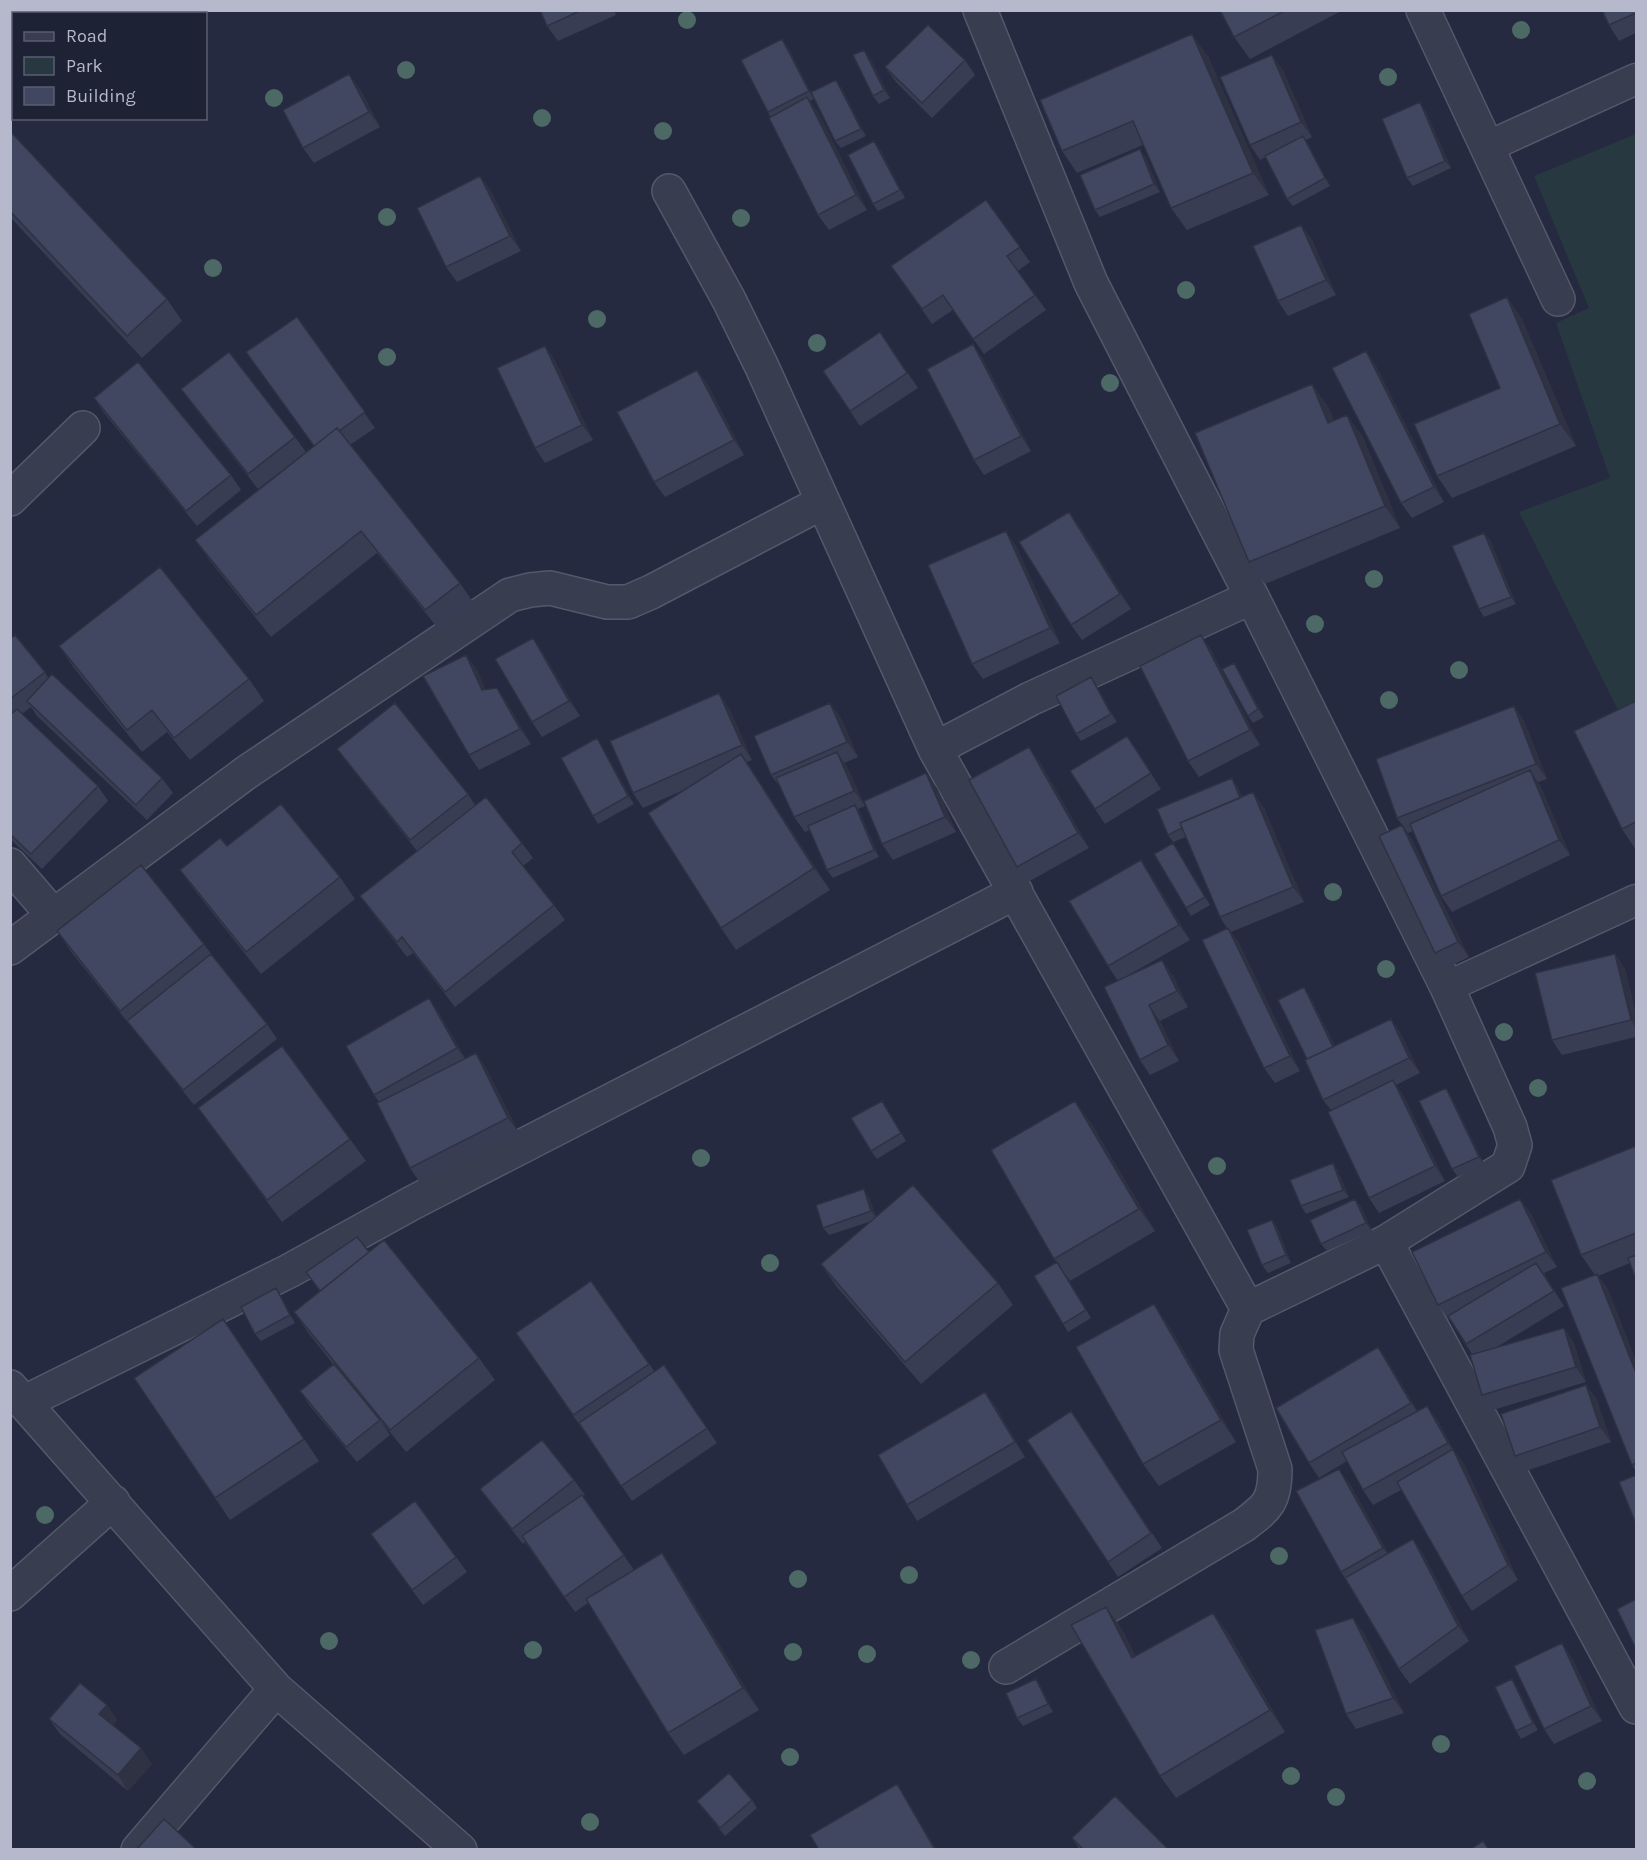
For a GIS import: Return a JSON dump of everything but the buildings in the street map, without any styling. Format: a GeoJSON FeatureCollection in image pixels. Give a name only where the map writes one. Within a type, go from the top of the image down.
{"type":"FeatureCollection","features":[{"type":"Feature","properties":{"kind":"street"},"geometry":{"type":"LineString","coordinates":[[980,10],[1091,284],[1252,597],[1447,987],[1510,1127],[1515,1145],[1508,1166],[1386,1242],[1248,1310],[1237,1334],[1236,1350],[1275,1469],[1275,1488],[1265,1509],[1244,1525],[1006,1667]]}},
{"type":"Feature","properties":{"kind":"street"},"geometry":{"type":"LineString","coordinates":[[1423,10],[1558,299]]}},
{"type":"Feature","properties":{"kind":"street"},"geometry":{"type":"LineString","coordinates":[[669,190],[729,300],[762,367],[935,749],[1248,1310]]}},
{"type":"Feature","properties":{"kind":"street"},"geometry":{"type":"LineString","coordinates":[[10,499],[83,428]]}},
{"type":"Feature","properties":{"kind":"street"},"geometry":{"type":"LineString","coordinates":[[10,948],[247,772],[510,596],[530,590],[550,588],[607,602],[628,602],[823,502]]}},
{"type":"Feature","properties":{"kind":"street"},"geometry":{"type":"LineString","coordinates":[[935,749],[1030,699],[1252,597]]}},
{"type":"Feature","properties":{"kind":"street"},"geometry":{"type":"LineString","coordinates":[[10,865],[53,915]]}},
{"type":"Feature","properties":{"kind":"street"},"geometry":{"type":"LineString","coordinates":[[460,1850],[276,1689],[18,1394],[289,1271],[423,1198],[1016,892]]}},
{"type":"Feature","properties":{"kind":"street"},"geometry":{"type":"LineString","coordinates":[[1386,1242],[1636,1707]]}},
{"type":"Feature","properties":{"kind":"street"},"geometry":{"type":"LineString","coordinates":[[10,1594],[113,1502]]}},
{"type":"Feature","properties":{"kind":"street"},"geometry":{"type":"LineString","coordinates":[[138,1850],[276,1689]]}},
{"type":"Feature","properties":{"kind":"lane"},"geometry":{"type":"LineString","coordinates":[[1486,147],[1636,78]]}},
{"type":"Feature","properties":{"kind":"lane"},"geometry":{"type":"LineString","coordinates":[[1447,987],[1636,900]]}},
{"type":"Feature","properties":{"kind":"green space"},"geometry":{"type":"Polygon","coordinates":[[[1636,134],[1636,703],[1618,710],[1519,512],[1610,478],[1556,323],[1589,308],[1534,176],[1636,134]]]}}]}
